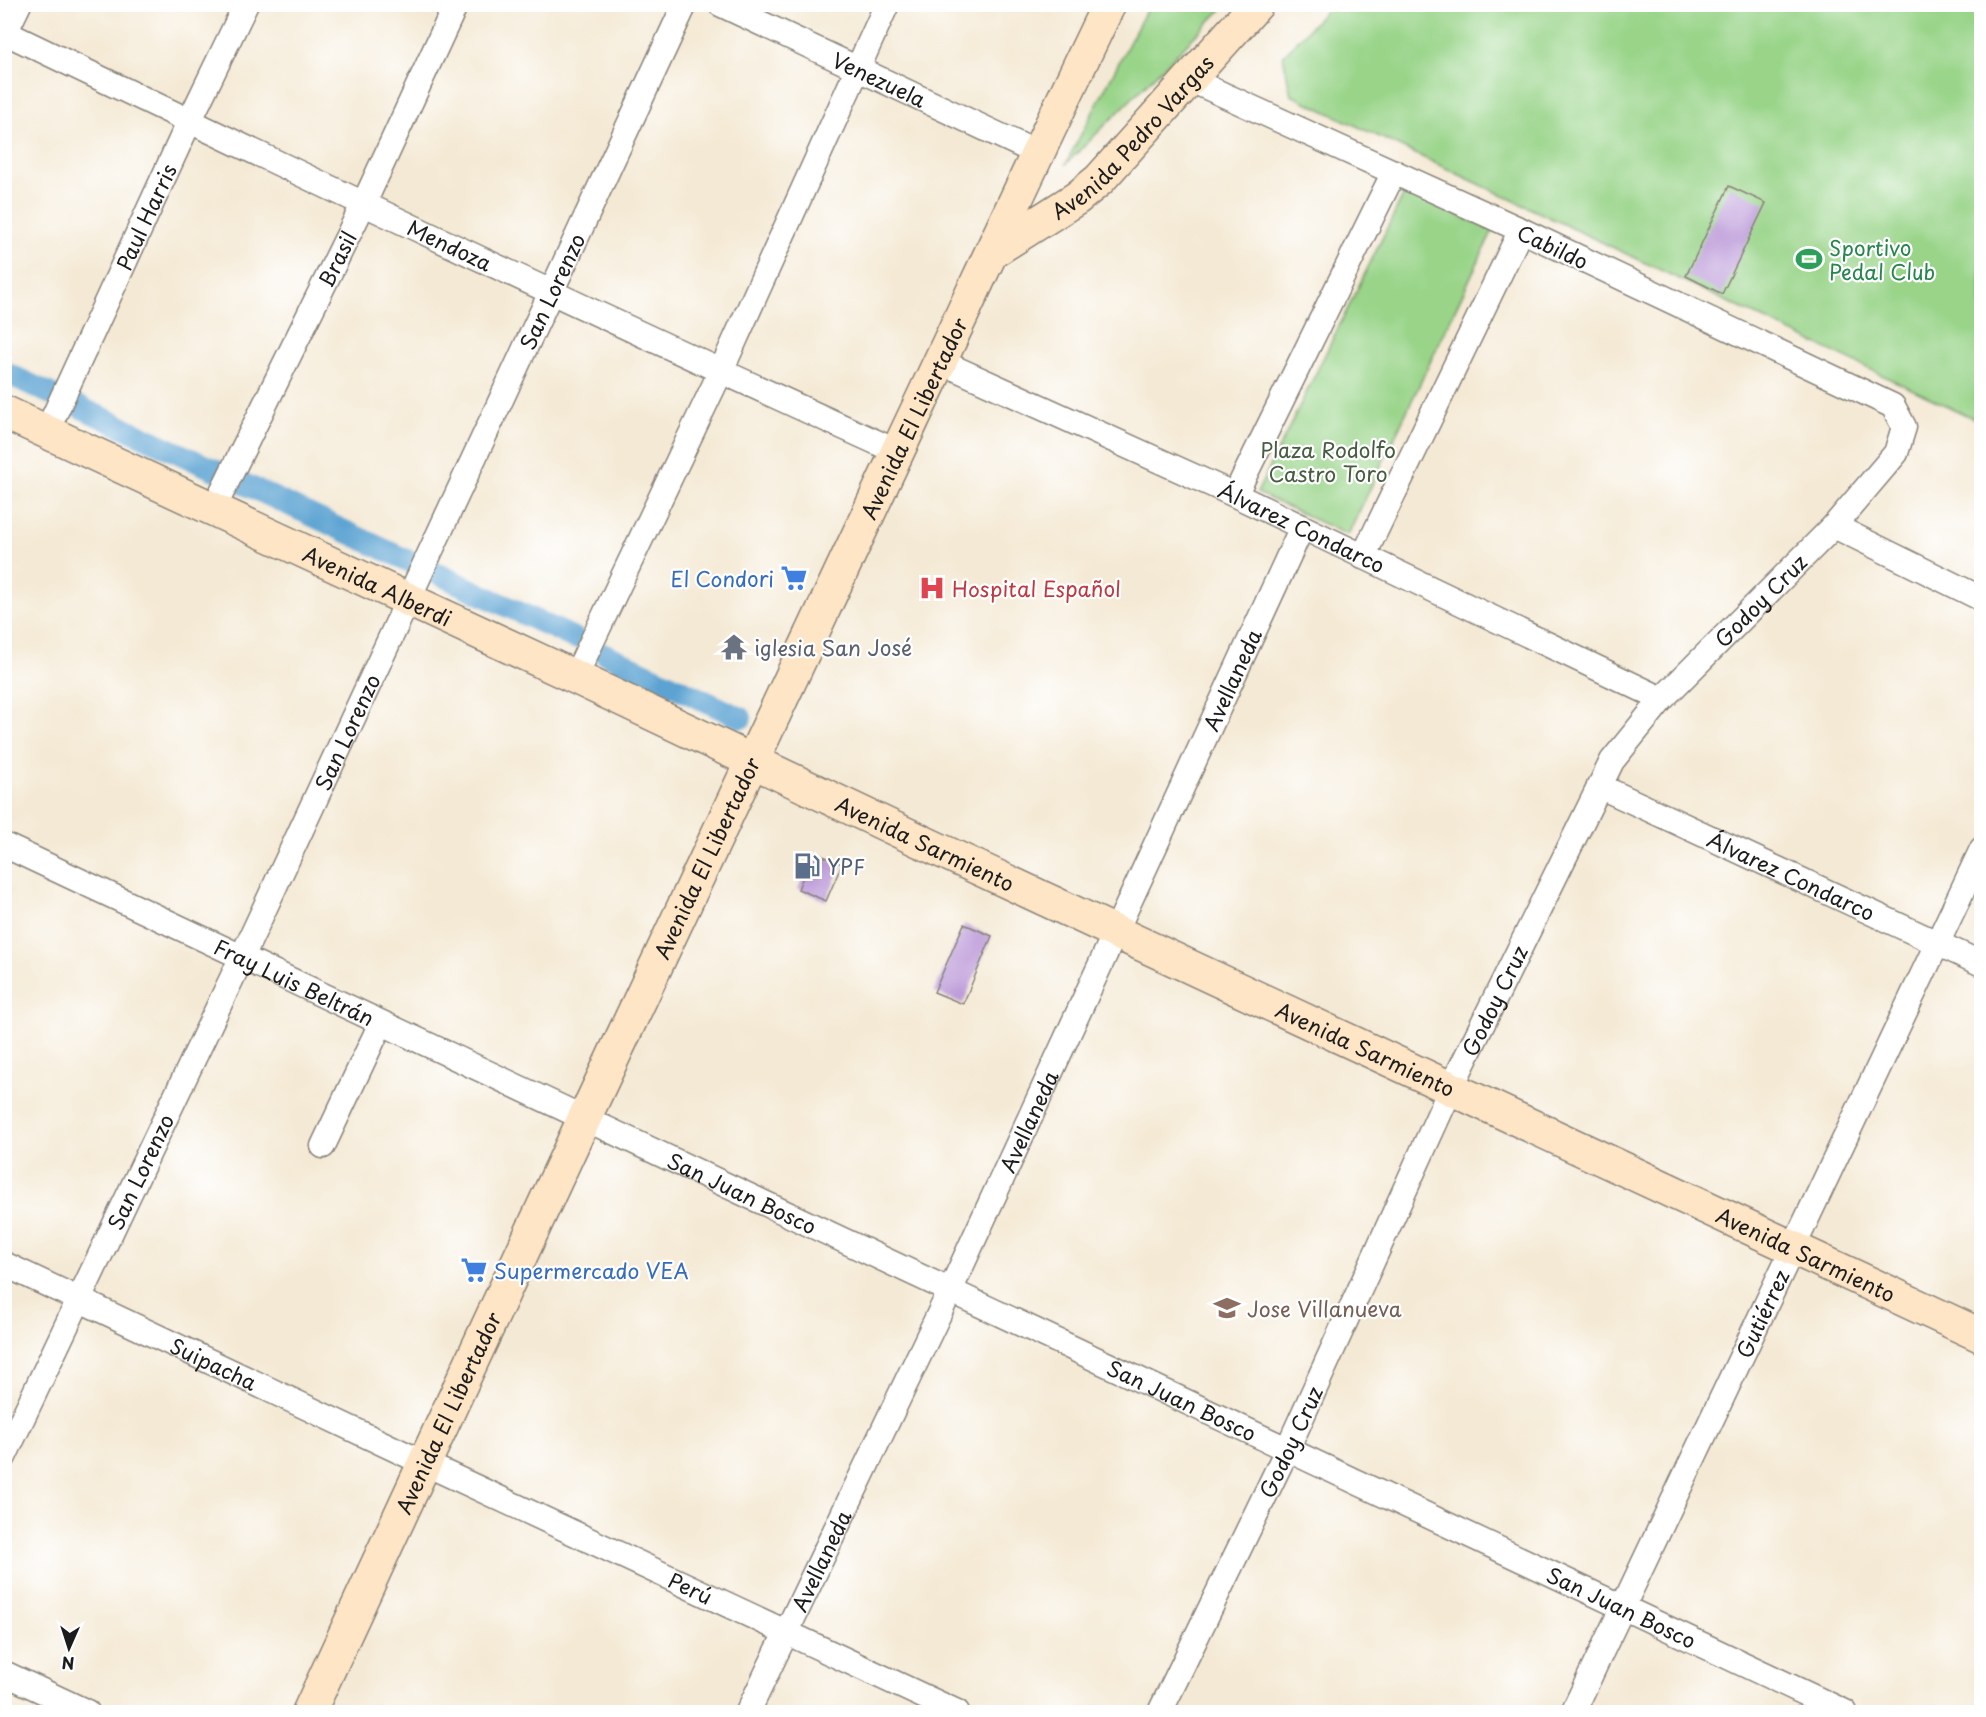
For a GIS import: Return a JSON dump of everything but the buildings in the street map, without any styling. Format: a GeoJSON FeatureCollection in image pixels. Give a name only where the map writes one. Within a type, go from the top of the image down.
{"type":"FeatureCollection","features":[{"type":"Feature","properties":{"kind":"main road","name":"Avenida El Libertador"},"geometry":{"type":"LineString","coordinates":[[309,1713],[750,761],[1109,4]]}},
{"type":"Feature","properties":{"kind":"main road","name":"Avenida Pedro Vargas"},"geometry":{"type":"LineString","coordinates":[[992,252],[1077,198],[1099,180],[1257,4]]}},
{"type":"Feature","properties":{"kind":"main road","name":"Avenida Alberdi"},"geometry":{"type":"LineString","coordinates":[[4,412],[575,676],[750,761]]}},
{"type":"Feature","properties":{"kind":"main road","name":"Avenida Sarmiento"},"geometry":{"type":"LineString","coordinates":[[750,761],[1982,1336]]}},
{"type":"Feature","properties":{"kind":"street"},"geometry":{"type":"LineString","coordinates":[[5,34],[20,4]]}},
{"type":"Feature","properties":{"kind":"street","name":"Paul Harris"},"geometry":{"type":"LineString","coordinates":[[47,431],[189,122],[246,4]]}},
{"type":"Feature","properties":{"kind":"street","name":"Brasil"},"geometry":{"type":"LineString","coordinates":[[213,510],[364,203],[456,4]]}},
{"type":"Feature","properties":{"kind":"street","name":"San Lorenzo"},"geometry":{"type":"LineString","coordinates":[[4,1457],[242,957],[685,4]]}},
{"type":"Feature","properties":{"kind":"street","name":"Venezuela"},"geometry":{"type":"LineString","coordinates":[[720,4],[1037,153]]}},
{"type":"Feature","properties":{"kind":"street"},"geometry":{"type":"LineString","coordinates":[[575,676],[721,371],[887,4]]}},
{"type":"Feature","properties":{"kind":"street","name":"Mendoza"},"geometry":{"type":"LineString","coordinates":[[5,34],[898,452]]}},
{"type":"Feature","properties":{"kind":"street","name":"Cabildo"},"geometry":{"type":"LineString","coordinates":[[1191,80],[1521,230],[1893,406],[1904,427]]}},
{"type":"Feature","properties":{"kind":"street"},"geometry":{"type":"LineString","coordinates":[[1234,495],[1394,172]]}},
{"type":"Feature","properties":{"kind":"street"},"geometry":{"type":"LineString","coordinates":[[1363,557],[1521,230]]}},
{"type":"Feature","properties":{"kind":"street","name":"Álvarez Condarco"},"geometry":{"type":"LineString","coordinates":[[939,361],[1234,495],[1662,699]]}},
{"type":"Feature","properties":{"kind":"street","name":"Godoy Cruz"},"geometry":{"type":"LineString","coordinates":[[1160,1713],[1287,1450],[1452,1088],[1612,761],[1662,699],[1834,526],[1896,453],[1904,427]]}},
{"type":"Feature","properties":{"kind":"street"},"geometry":{"type":"LineString","coordinates":[[1834,526],[1982,599]]}},
{"type":"Feature","properties":{"kind":"street","name":"Avellaneda"},"geometry":{"type":"LineString","coordinates":[[748,1713],[950,1291],[1302,527]]}},
{"type":"Feature","properties":{"kind":"street","name":"Álvarez Condarco"},"geometry":{"type":"LineString","coordinates":[[1599,786],[1982,964]]}},
{"type":"Feature","properties":{"kind":"street","name":"Fray Luis Beltrán"},"geometry":{"type":"LineString","coordinates":[[4,845],[584,1120]]}},
{"type":"Feature","properties":{"kind":"street","name":"Gutiérrez"},"geometry":{"type":"LineString","coordinates":[[1573,1713],[1982,849]]}},
{"type":"Feature","properties":{"kind":"street"},"geometry":{"type":"LineString","coordinates":[[323,1146],[381,1023]]}},
{"type":"Feature","properties":{"kind":"street","name":"San Juan Bosco"},"geometry":{"type":"LineString","coordinates":[[584,1120],[1845,1713]]}},
{"type":"Feature","properties":{"kind":"street","name":"Suipacha"},"geometry":{"type":"LineString","coordinates":[[4,1264],[424,1464]]}},
{"type":"Feature","properties":{"kind":"street","name":"Perú"},"geometry":{"type":"LineString","coordinates":[[424,1464],[957,1713]]}},
{"type":"Feature","properties":{"kind":"street"},"geometry":{"type":"LineString","coordinates":[[4,1673],[87,1713]]}},
{"type":"Feature","properties":{"kind":"green space"},"geometry":{"type":"Polygon","coordinates":[[[1149,5],[1226,5],[1065,165],[1149,5]]]}},
{"type":"Feature","properties":{"kind":"green space","name":"Sportivo Pedal Club"},"geometry":{"type":"Polygon","coordinates":[[[1331,5],[1981,5],[1981,422],[1291,95],[1283,56],[1331,5]]]}},
{"type":"Feature","properties":{"kind":"green space","name":"Plaza Rodolfo Castro Toro"},"geometry":{"type":"Polygon","coordinates":[[[1405,192],[1493,230],[1348,535],[1257,493],[1405,192]]]}},
{"type":"Feature","properties":{"kind":"waterway"},"geometry":{"type":"LineString","coordinates":[[4,372],[51,394]]}},
{"type":"Feature","properties":{"kind":"waterway"},"geometry":{"type":"LineString","coordinates":[[73,404],[219,472]]}},
{"type":"Feature","properties":{"kind":"waterway"},"geometry":{"type":"LineString","coordinates":[[240,482],[413,563]]}},
{"type":"Feature","properties":{"kind":"waterway"},"geometry":{"type":"LineString","coordinates":[[434,572],[574,638]]}},
{"type":"Feature","properties":{"kind":"waterway"},"geometry":{"type":"LineString","coordinates":[[605,654],[741,718]]}},
{"type":"Feature","properties":{"kind":"place","name":"Sportivo Pedal Club"},"geometry":{"type":"Point","coordinates":[1809,259]}},
{"type":"Feature","properties":{"kind":"place","name":"El Condori"},"geometry":{"type":"Point","coordinates":[794,578]}},
{"type":"Feature","properties":{"kind":"place","name":"Hospital Español"},"geometry":{"type":"Point","coordinates":[932,588]}},
{"type":"Feature","properties":{"kind":"place","name":"iglesia San José"},"geometry":{"type":"Point","coordinates":[734,647]}},
{"type":"Feature","properties":{"kind":"place","name":"YPF"},"geometry":{"type":"Point","coordinates":[807,866]}},
{"type":"Feature","properties":{"kind":"place","name":"Supermercado VEA"},"geometry":{"type":"Point","coordinates":[474,1270]}},
{"type":"Feature","properties":{"kind":"place","name":"Jose Villanueva"},"geometry":{"type":"Point","coordinates":[1227,1308]}}]}
